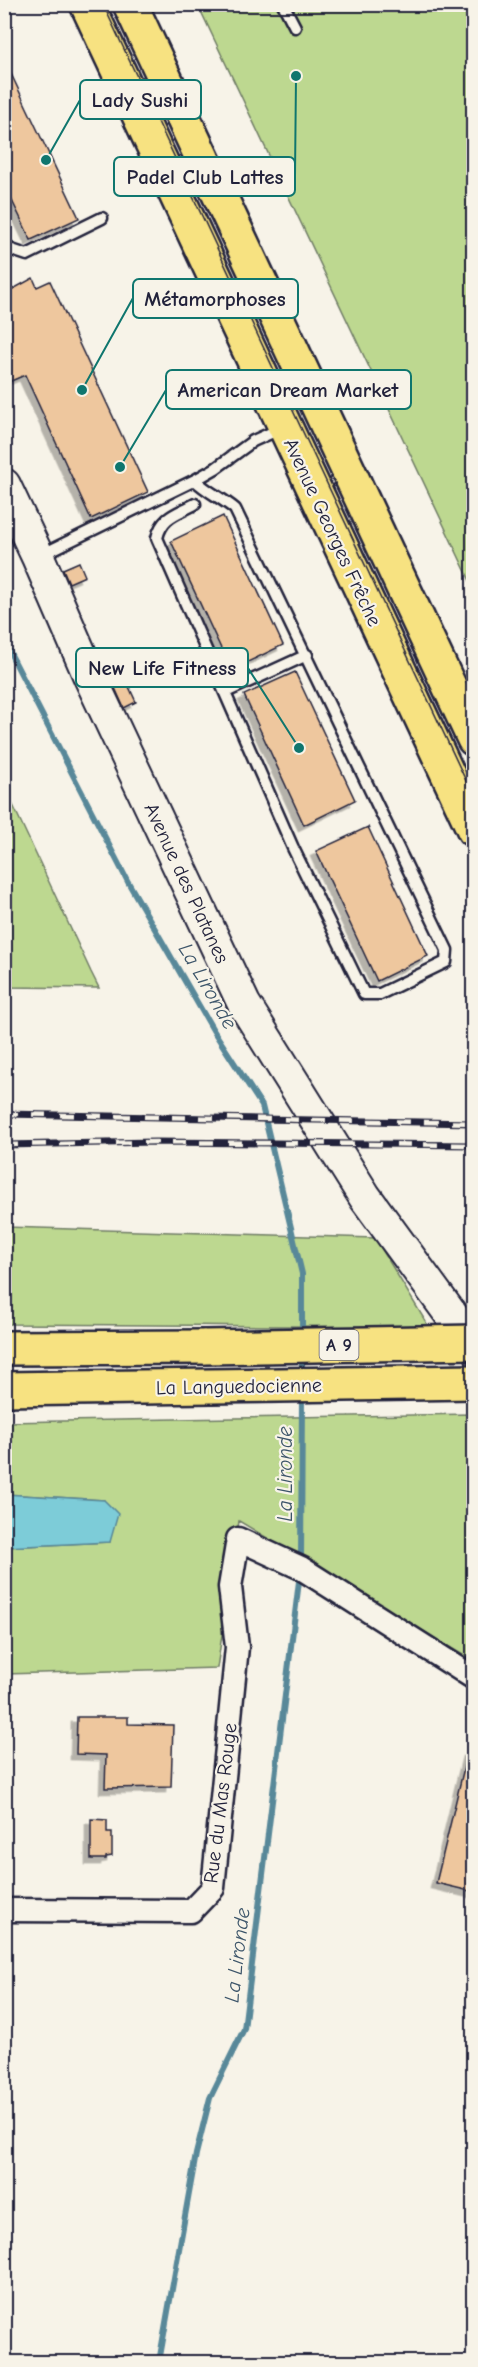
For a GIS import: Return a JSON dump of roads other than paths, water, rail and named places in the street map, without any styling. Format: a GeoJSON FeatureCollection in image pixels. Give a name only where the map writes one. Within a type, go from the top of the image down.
{"type":"FeatureCollection","features":[{"type":"Feature","properties":{"kind":"main road","name":"Avenue Georges Frêche"},"geometry":{"type":"LineString","coordinates":[[87,4],[474,830]]}},
{"type":"Feature","properties":{"kind":"main road","name":"Avenue Georges Frêche"},"geometry":{"type":"LineString","coordinates":[[130,4],[474,739]]}},
{"type":"Feature","properties":{"kind":"main road","name":"La Languedocienne"},"geometry":{"type":"LineString","coordinates":[[4,1348],[474,1344]]}},
{"type":"Feature","properties":{"kind":"main road","name":"La Languedocienne"},"geometry":{"type":"LineString","coordinates":[[4,1389],[474,1382]]}},
{"type":"Feature","properties":{"kind":"street","name":"Avenue des Platanes"},"geometry":{"type":"LineString","coordinates":[[4,485],[39,557],[90,677],[244,1004],[365,1197],[474,1344]]}},
{"type":"Feature","properties":{"kind":"street","name":"Rue du Mas Rouge"},"geometry":{"type":"LineString","coordinates":[[4,1910],[191,1911],[213,1888],[237,1647],[230,1587],[238,1539],[301,1568],[474,1678]]}},
{"type":"Feature","properties":{"kind":"lane"},"geometry":{"type":"LineString","coordinates":[[283,4],[295,27]]}},
{"type":"Feature","properties":{"kind":"lane"},"geometry":{"type":"LineString","coordinates":[[4,241],[9,249],[27,255],[102,218]]}},
{"type":"Feature","properties":{"kind":"lane"},"geometry":{"type":"LineString","coordinates":[[39,557],[195,480],[253,441],[284,428]]}},
{"type":"Feature","properties":{"kind":"lane"},"geometry":{"type":"LineString","coordinates":[[195,480],[205,490],[218,496],[235,509],[447,950],[446,962],[380,994],[364,994],[293,848],[157,538],[164,521],[195,504]]}},
{"type":"Feature","properties":{"kind":"lane"},"geometry":{"type":"LineString","coordinates":[[226,692],[307,655]]}},
{"type":"Feature","properties":{"kind":"lane"},"geometry":{"type":"LineString","coordinates":[[4,1397],[79,1389]]}},
{"type":"Feature","properties":{"kind":"water"},"geometry":{"type":"Polygon","coordinates":[[[4,1494],[104,1500],[118,1514],[110,1542],[5,1547],[4,1494]]]}},
{"type":"Feature","properties":{"kind":"waterway","name":"La Lironde"},"geometry":{"type":"LineString","coordinates":[[4,641],[128,882],[213,1030],[262,1106],[302,1274],[302,1334]]}},
{"type":"Feature","properties":{"kind":"waterway","name":"La Lironde"},"geometry":{"type":"LineString","coordinates":[[302,1354],[302,1376]]}},
{"type":"Feature","properties":{"kind":"waterway","name":"La Lironde"},"geometry":{"type":"LineString","coordinates":[[301,1562],[302,1396]]}},
{"type":"Feature","properties":{"kind":"waterway","name":"La Lironde"},"geometry":{"type":"LineString","coordinates":[[159,2362],[196,2154],[210,2098],[244,2029],[300,1573]]}},
{"type":"Feature","properties":{"kind":"tram line"},"geometry":{"type":"LineString","coordinates":[[103,4],[474,798]]}},
{"type":"Feature","properties":{"kind":"railway"},"geometry":{"type":"LineString","coordinates":[[4,1114],[474,1123]]}},
{"type":"Feature","properties":{"kind":"railway"},"geometry":{"type":"LineString","coordinates":[[4,1145],[155,1142],[474,1145]]}},
{"type":"Feature","properties":{"kind":"place","name":"Padel Club Lattes"},"geometry":{"type":"Point","coordinates":[296,76]}},
{"type":"Feature","properties":{"kind":"place","name":"Lady Sushi"},"geometry":{"type":"Point","coordinates":[46,160]}},
{"type":"Feature","properties":{"kind":"place","name":"Métamorphoses"},"geometry":{"type":"Point","coordinates":[82,390]}},
{"type":"Feature","properties":{"kind":"place","name":"American Dream Market"},"geometry":{"type":"Point","coordinates":[120,467]}},
{"type":"Feature","properties":{"kind":"place","name":"New Life Fitness"},"geometry":{"type":"Point","coordinates":[299,748]}}]}
